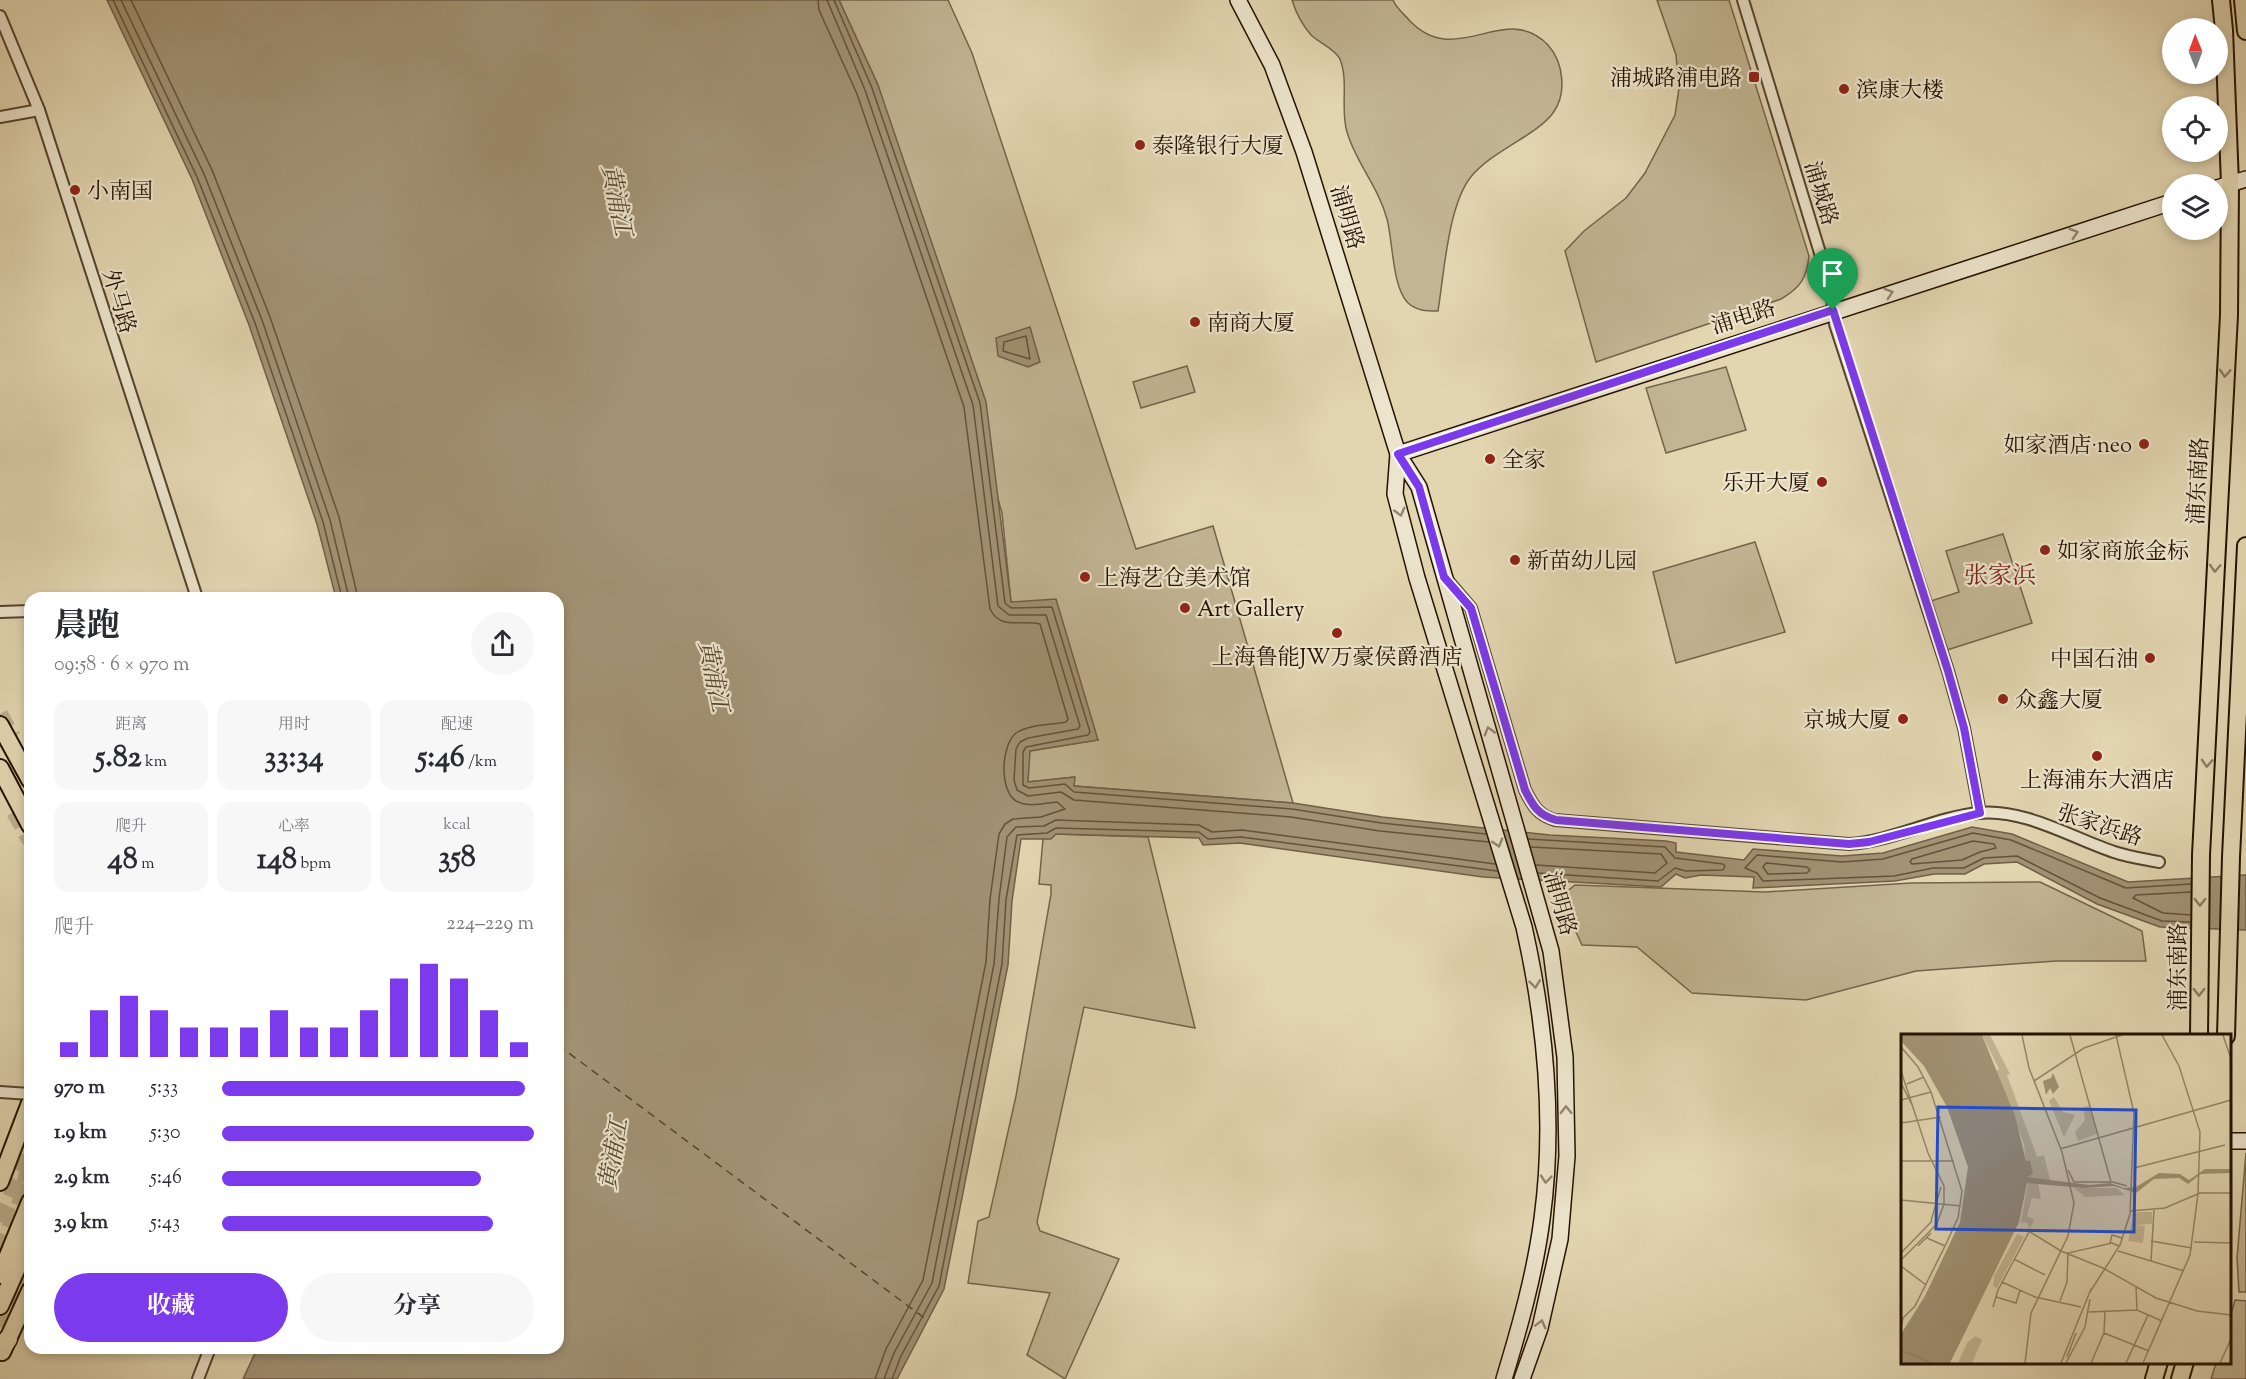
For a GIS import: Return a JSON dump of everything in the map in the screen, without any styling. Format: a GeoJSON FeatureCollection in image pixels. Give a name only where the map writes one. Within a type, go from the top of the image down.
{"type":"FeatureCollection","features":[{"type":"Feature","properties":{"kind":"main road","name":"浦明路"},"geometry":{"type":"LineString","coordinates":[[1238,0],[1272,65],[1304,152],[1398,454],[1419,487],[1552,962],[1565,1057],[1567,1156],[1560,1239],[1540,1328],[1522,1379]]}},
{"type":"Feature","properties":{"kind":"main road","name":"浦东南路"},"geometry":{"type":"LineString","coordinates":[[2221,0],[2224,30],[2223,174]]}},
{"type":"Feature","properties":{"kind":"main road"},"geometry":{"type":"LineString","coordinates":[[2243,0],[2246,31]]}},
{"type":"Feature","properties":{"kind":"main road"},"geometry":{"type":"LineString","coordinates":[[2228,184],[2246,179]]}},
{"type":"Feature","properties":{"kind":"main road","name":"浦电路"},"geometry":{"type":"LineString","coordinates":[[1398,454],[1833,310],[2162,205]]}},
{"type":"Feature","properties":{"kind":"main road","name":"浦东南路"},"geometry":{"type":"LineString","coordinates":[[2199,1034],[2201,855],[2229,315],[2226,240]]}},
{"type":"Feature","properties":{"kind":"main road","name":"浦明路"},"geometry":{"type":"LineString","coordinates":[[1398,454],[1395,494],[1417,578],[1524,927],[1533,966],[1542,1034],[1547,1161],[1542,1219],[1528,1298],[1504,1379]]}},
{"type":"Feature","properties":{"kind":"main road"},"geometry":{"type":"LineString","coordinates":[[2226,1034],[2231,857],[2244,653],[2246,546]]}},
{"type":"Feature","properties":{"kind":"main road"},"geometry":{"type":"LineString","coordinates":[[0,725],[24,769]]}},
{"type":"Feature","properties":{"kind":"main road"},"geometry":{"type":"LineString","coordinates":[[0,768],[24,814]]}},
{"type":"Feature","properties":{"kind":"main road"},"geometry":{"type":"LineString","coordinates":[[0,1182],[24,1119]]}},
{"type":"Feature","properties":{"kind":"main road"},"geometry":{"type":"LineString","coordinates":[[0,1275],[24,1217]]}},
{"type":"Feature","properties":{"kind":"main road"},"geometry":{"type":"LineString","coordinates":[[0,1305],[24,1252]]}},
{"type":"Feature","properties":{"kind":"main road"},"geometry":{"type":"LineString","coordinates":[[0,1355],[24,1303]]}},
{"type":"Feature","properties":{"kind":"main road"},"geometry":{"type":"LineString","coordinates":[[2154,1379],[2158,1364]]}},
{"type":"Feature","properties":{"kind":"main road"},"geometry":{"type":"LineString","coordinates":[[2180,1379],[2184,1364]]}},
{"type":"Feature","properties":{"kind":"street","name":"浦城路"},"geometry":{"type":"LineString","coordinates":[[1743,0],[1831,289],[1833,310],[1948,671],[1964,728],[1980,813]]}},
{"type":"Feature","properties":{"kind":"street","name":"外马路"},"geometry":{"type":"LineString","coordinates":[[0,16],[39,110],[195,592]]}},
{"type":"Feature","properties":{"kind":"street"},"geometry":{"type":"LineString","coordinates":[[0,117],[39,110]]}},
{"type":"Feature","properties":{"kind":"street","name":"张家浜路"},"geometry":{"type":"LineString","coordinates":[[1444,577],[1471,608],[1525,790],[1533,806],[1544,817],[1556,820],[1849,844],[1869,842],[1980,813],[2005,815],[2031,821],[2116,853],[2159,862]]}},
{"type":"Feature","properties":{"kind":"street"},"geometry":{"type":"LineString","coordinates":[[0,612],[24,611]]}},
{"type":"Feature","properties":{"kind":"street"},"geometry":{"type":"LineString","coordinates":[[0,1092],[24,1094]]}},
{"type":"Feature","properties":{"kind":"street"},"geometry":{"type":"LineString","coordinates":[[198,1379],[208,1354]]}},
{"type":"Feature","properties":{"kind":"shaded area"},"geometry":{"type":"Polygon","coordinates":[[[839,0],[948,0],[972,53],[1136,549],[1213,526],[1293,803],[1074,786],[1074,777],[1027,782],[1029,751],[1098,740],[1011,602],[1002,513],[878,85],[839,0]]]}},
{"type":"Feature","properties":{"kind":"shaded area"},"geometry":{"type":"Polygon","coordinates":[[[1292,0],[1393,0],[1410,21],[1428,34],[1445,39],[1463,38],[1515,29],[1532,33],[1548,45],[1558,61],[1562,88],[1553,113],[1536,129],[1479,168],[1463,191],[1448,241],[1438,311],[1415,308],[1403,296],[1396,275],[1389,228],[1383,207],[1347,132],[1344,114],[1344,77],[1340,59],[1335,52],[1308,32],[1292,0]]]}},
{"type":"Feature","properties":{"kind":"shaded area"},"geometry":{"type":"Polygon","coordinates":[[[1657,0],[1729,0],[1809,256],[1808,264],[1801,282],[1781,299],[1596,362],[1565,251],[1584,231],[1626,198],[1645,173],[1675,115],[1679,88],[1676,55],[1657,0]]]}},
{"type":"Feature","properties":{"kind":"shaded area"},"geometry":{"type":"Polygon","coordinates":[[[1187,366],[1195,392],[1141,408],[1133,382],[1187,366]]]}},
{"type":"Feature","properties":{"kind":"shaded area"},"geometry":{"type":"Polygon","coordinates":[[[1726,367],[1746,430],[1666,453],[1646,388],[1726,367]]]}},
{"type":"Feature","properties":{"kind":"shaded area"},"geometry":{"type":"Polygon","coordinates":[[[2003,534],[2032,623],[1947,650],[1931,601],[1959,592],[1946,551],[2003,534]]]}},
{"type":"Feature","properties":{"kind":"shaded area"},"geometry":{"type":"Polygon","coordinates":[[[1755,542],[1785,632],[1676,663],[1653,572],[1755,542]]]}},
{"type":"Feature","properties":{"kind":"shaded area"},"geometry":{"type":"Polygon","coordinates":[[[1055,834],[1148,837],[1195,1028],[1084,1007],[1037,1222],[1040,1231],[1119,1259],[1065,1379],[1027,1355],[1050,1293],[968,1283],[978,1221],[989,1217],[1016,1096],[1051,894],[1051,885],[1039,884],[1043,839],[1055,834]]]}},
{"type":"Feature","properties":{"kind":"shaded area"},"geometry":{"type":"Polygon","coordinates":[[[2040,882],[2142,931],[2146,961],[2056,961],[1916,971],[1806,1000],[1692,993],[1637,947],[1582,945],[1560,897],[1575,885],[1765,892],[1911,883],[2040,882]]]}},
{"type":"Feature","properties":{"kind":"shaded area"},"geometry":{"type":"Polygon","coordinates":[[[2246,1153],[2246,1292],[2239,1292],[2237,1258],[2246,1153]]]}},
{"type":"Feature","properties":{"kind":"shaded area"},"geometry":{"type":"Polygon","coordinates":[[[2235,1300],[2246,1301],[2246,1379],[2211,1379],[2216,1364],[2231,1364],[2231,1314],[2235,1300]]]}},
{"type":"Feature","properties":{"kind":"water","name":"黄浦江"},"geometry":{"type":"Polygon","coordinates":[[[107,0],[839,0],[878,85],[986,402],[1011,602],[1056,599],[1098,740],[1030,751],[1028,782],[1075,777],[1074,786],[1293,803],[1382,817],[1550,835],[1666,841],[1676,843],[1676,852],[1744,860],[1753,849],[1842,856],[1883,853],[1972,827],[2012,834],[2128,882],[2246,875],[2246,930],[2160,927],[2097,904],[2017,862],[1984,864],[1965,874],[1934,874],[1895,881],[1753,888],[1754,877],[1701,875],[1685,878],[1676,874],[1661,887],[1483,877],[1240,843],[1203,845],[1199,838],[1056,834],[1051,839],[1021,839],[1012,901],[1008,965],[944,1289],[897,1379],[243,1379],[255,1354],[564,1354],[564,592],[334,592],[317,524],[249,325],[192,179],[107,0]]]}},
{"type":"Feature","properties":{"kind":"water"},"geometry":{"type":"Polygon","coordinates":[[[1030,327],[1040,362],[1028,367],[998,356],[996,338],[1030,327]]]}},
{"type":"Feature","properties":{"kind":"ferry route"},"geometry":{"type":"LineString","coordinates":[[564,1049],[927,1320]]}},
{"type":"Feature","properties":{"kind":"tunnel"},"geometry":{"type":"LineString","coordinates":[[0,714],[13,737]]}},
{"type":"Feature","properties":{"kind":"tunnel"},"geometry":{"type":"LineString","coordinates":[[14,812],[24,830]]}},
{"type":"Feature","properties":{"kind":"tunnel"},"geometry":{"type":"LineString","coordinates":[[0,1222],[24,1170]]}},
{"type":"Feature","properties":{"kind":"tunnel"},"geometry":{"type":"LineString","coordinates":[[0,1250],[20,1202],[24,1185]]}},
{"type":"Feature","properties":{"kind":"tunnel"},"geometry":{"type":"LineString","coordinates":[[0,1327],[24,1278]]}},
{"type":"Feature","properties":{"kind":"place","name":"浦城路浦电路"},"geometry":{"type":"Point","coordinates":[1754,77]}},
{"type":"Feature","properties":{"kind":"place","name":"滨康大楼"},"geometry":{"type":"Point","coordinates":[1844,89]}},
{"type":"Feature","properties":{"kind":"place","name":"泰隆银行大厦"},"geometry":{"type":"Point","coordinates":[1140,145]}},
{"type":"Feature","properties":{"kind":"place","name":"小南国"},"geometry":{"type":"Point","coordinates":[75,190]}},
{"type":"Feature","properties":{"kind":"place","name":"南商大厦"},"geometry":{"type":"Point","coordinates":[1195,322]}},
{"type":"Feature","properties":{"kind":"place","name":"如家酒店·neo"},"geometry":{"type":"Point","coordinates":[2144,444]}},
{"type":"Feature","properties":{"kind":"place","name":"全家"},"geometry":{"type":"Point","coordinates":[1490,459]}},
{"type":"Feature","properties":{"kind":"place","name":"乐开大厦"},"geometry":{"type":"Point","coordinates":[1822,482]}},
{"type":"Feature","properties":{"kind":"place","name":"如家商旅金标"},"geometry":{"type":"Point","coordinates":[2045,550]}},
{"type":"Feature","properties":{"kind":"place","name":"新苗幼儿园"},"geometry":{"type":"Point","coordinates":[1515,560]}},
{"type":"Feature","properties":{"kind":"place","name":"上海艺仓美术馆"},"geometry":{"type":"Point","coordinates":[1085,577]}},
{"type":"Feature","properties":{"kind":"place","name":"Art Gallery"},"geometry":{"type":"Point","coordinates":[1185,608]}},
{"type":"Feature","properties":{"kind":"place","name":"上海鲁能JW万豪侯爵酒店"},"geometry":{"type":"Point","coordinates":[1337,633]}},
{"type":"Feature","properties":{"kind":"place","name":"中国石油"},"geometry":{"type":"Point","coordinates":[2150,658]}},
{"type":"Feature","properties":{"kind":"place","name":"众鑫大厦"},"geometry":{"type":"Point","coordinates":[2003,699]}},
{"type":"Feature","properties":{"kind":"place","name":"京城大厦"},"geometry":{"type":"Point","coordinates":[1903,719]}},
{"type":"Feature","properties":{"kind":"place","name":"上海浦东大酒店"},"geometry":{"type":"Point","coordinates":[2097,756]}},
{"type":"Feature","properties":{"kind":"district","name":"张家浜"},"geometry":{"type":"Point","coordinates":[2000,575]}},
{"type":"Feature","properties":{"kind":"route"},"geometry":{"type":"LineString","coordinates":[[1833,310],[1835,324],[1948,671],[1964,728],[1980,813],[1869,842],[1849,844],[1556,820],[1544,817],[1533,806],[1525,790],[1471,608],[1444,577],[1419,487],[1398,454],[1833,310]]}}]}
